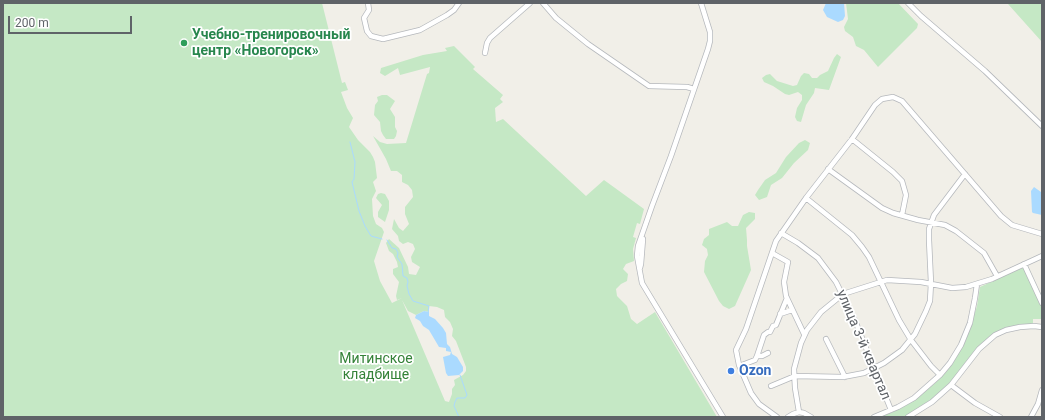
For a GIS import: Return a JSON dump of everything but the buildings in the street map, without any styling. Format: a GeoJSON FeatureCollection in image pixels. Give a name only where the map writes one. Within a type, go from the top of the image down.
{"type":"FeatureCollection","features":[{"type":"Feature","properties":{"kind":"street"},"geometry":{"type":"LineString","coordinates":[[368,3],[369,10],[366,13],[364,22],[367,31],[371,36],[383,39],[420,30],[447,15],[457,5]]}},
{"type":"Feature","properties":{"kind":"street"},"geometry":{"type":"LineString","coordinates":[[485,53],[487,42],[490,38],[530,3]]}},
{"type":"Feature","properties":{"kind":"street"},"geometry":{"type":"LineString","coordinates":[[543,3],[556,18],[593,48],[649,86],[687,87],[694,89]]}},
{"type":"Feature","properties":{"kind":"street"},"geometry":{"type":"LineString","coordinates":[[701,3],[710,32],[710,41],[643,234],[640,268],[642,283],[649,296],[723,417]]}},
{"type":"Feature","properties":{"kind":"street"},"geometry":{"type":"LineString","coordinates":[[908,3],[986,71],[1042,126]]}},
{"type":"Feature","properties":{"kind":"street"},"geometry":{"type":"LineString","coordinates":[[777,417],[759,404],[751,393],[739,365],[736,350],[746,329],[776,241],[806,198],[852,139],[875,105],[882,99],[893,97],[902,101],[1006,221],[1042,234]]}},
{"type":"Feature","properties":{"kind":"street"},"geometry":{"type":"LineString","coordinates":[[852,139],[902,181],[906,195],[902,215]]}},
{"type":"Feature","properties":{"kind":"street"},"geometry":{"type":"LineString","coordinates":[[828,169],[882,208],[893,213],[945,225],[956,231],[979,247],[988,259],[997,276]]}},
{"type":"Feature","properties":{"kind":"street"},"geometry":{"type":"LineString","coordinates":[[771,386],[795,376],[845,377],[864,373],[892,358],[910,340],[915,334],[930,301],[932,283],[928,240],[931,223],[934,215],[965,174]]}},
{"type":"Feature","properties":{"kind":"street"},"geometry":{"type":"LineString","coordinates":[[806,198],[852,235],[868,257],[910,340],[940,375]]}},
{"type":"Feature","properties":{"kind":"street","name":"улица 3-й квартал"},"geometry":{"type":"LineString","coordinates":[[781,233],[798,243],[818,258],[831,274],[843,294],[854,318],[891,410]]}},
{"type":"Feature","properties":{"kind":"street"},"geometry":{"type":"LineString","coordinates":[[772,254],[788,262],[784,282],[787,298],[804,334]]}},
{"type":"Feature","properties":{"kind":"street"},"geometry":{"type":"LineString","coordinates":[[799,412],[795,388],[794,369],[797,354],[804,334],[821,312],[843,294],[887,280],[932,283],[939,286],[952,288],[966,287],[997,276],[1042,256]]}},
{"type":"Feature","properties":{"kind":"street"},"geometry":{"type":"LineString","coordinates":[[1024,264],[1042,303]]}},
{"type":"Feature","properties":{"kind":"street"},"geometry":{"type":"LineString","coordinates":[[874,417],[914,398],[940,375],[956,354],[965,335],[973,310],[976,284]]}},
{"type":"Feature","properties":{"kind":"street"},"geometry":{"type":"LineString","coordinates":[[742,365],[755,360],[764,335],[770,332],[776,324],[787,298]]}},
{"type":"Feature","properties":{"kind":"street"},"geometry":{"type":"LineString","coordinates":[[780,314],[792,310]]}},
{"type":"Feature","properties":{"kind":"street"},"geometry":{"type":"LineString","coordinates":[[908,417],[932,402],[951,385],[980,349],[995,335],[1006,330],[1020,327],[1042,327]]}},
{"type":"Feature","properties":{"kind":"street"},"geometry":{"type":"LineString","coordinates":[[826,339],[845,377]]}},
{"type":"Feature","properties":{"kind":"street"},"geometry":{"type":"LineString","coordinates":[[757,356],[762,356],[768,353]]}},
{"type":"Feature","properties":{"kind":"street"},"geometry":{"type":"LineString","coordinates":[[951,385],[975,403],[1000,417]]}},
{"type":"Feature","properties":{"kind":"street"},"geometry":{"type":"LineString","coordinates":[[1032,417],[1042,390]]}},
{"type":"Feature","properties":{"kind":"street"},"geometry":{"type":"LineString","coordinates":[[788,417],[799,412],[804,412],[811,417]]}},
{"type":"Feature","properties":{"kind":"green space","name":"Митинское кладбище"},"geometry":{"type":"Polygon","coordinates":[[[3,3],[322,3],[342,83],[345,82],[348,90],[341,92],[347,108],[353,118],[349,127],[358,140],[370,152],[375,162],[377,178],[373,182],[376,191],[372,199],[373,216],[376,224],[382,228],[384,232],[374,261],[380,281],[392,303],[402,298],[397,300],[396,296],[399,282],[393,274],[393,269],[398,267],[393,254],[389,251],[386,243],[389,239],[399,248],[408,267],[409,274],[416,275],[420,267],[412,262],[411,257],[415,249],[413,244],[408,242],[403,244],[399,241],[398,236],[392,229],[394,219],[399,228],[403,231],[409,224],[405,214],[405,207],[413,197],[412,190],[408,185],[402,182],[402,175],[397,171],[391,171],[373,136],[380,142],[387,144],[406,143],[430,67],[400,75],[398,68],[385,76],[380,73],[381,68],[423,55],[447,51],[445,48],[454,46],[475,67],[473,69],[503,95],[500,99],[503,102],[495,108],[496,122],[503,119],[586,196],[604,180],[644,209],[640,224],[637,223],[633,237],[636,238],[633,249],[634,261],[626,264],[623,269],[628,274],[627,281],[616,289],[617,296],[627,306],[631,319],[637,324],[655,312],[717,417],[3,417],[3,3]],[[402,300],[445,401],[449,402],[452,389],[455,385],[454,380],[463,375],[466,371],[466,367],[456,341],[452,336],[453,329],[450,322],[445,317],[444,310],[437,307],[429,306],[429,312],[424,311],[416,315],[408,311],[402,300]]]}},
{"type":"Feature","properties":{"kind":"green space"},"geometry":{"type":"Polygon","coordinates":[[[846,3],[898,3],[918,24],[917,28],[878,67],[864,50],[856,46],[853,37],[845,31],[844,27],[848,19],[846,3]]]}},
{"type":"Feature","properties":{"kind":"green space"},"geometry":{"type":"Polygon","coordinates":[[[1007,3],[1042,3],[1042,42],[1008,4],[1007,3]]]}},
{"type":"Feature","properties":{"kind":"green space"},"geometry":{"type":"Polygon","coordinates":[[[837,54],[841,57],[829,90],[815,88],[814,93],[806,105],[801,122],[797,121],[795,117],[797,108],[802,100],[802,95],[798,92],[789,95],[785,94],[764,82],[762,78],[770,74],[777,81],[793,86],[797,85],[804,73],[809,74],[812,78],[817,78],[828,71],[837,54]]]}},
{"type":"Feature","properties":{"kind":"green space"},"geometry":{"type":"Polygon","coordinates":[[[387,95],[395,101],[390,109],[395,117],[395,127],[397,131],[394,139],[386,139],[381,131],[380,122],[374,115],[375,105],[378,101],[377,97],[387,95]]]}},
{"type":"Feature","properties":{"kind":"green space"},"geometry":{"type":"Polygon","coordinates":[[[805,140],[810,143],[808,150],[794,163],[782,178],[771,185],[767,197],[759,200],[755,195],[765,180],[776,173],[786,157],[799,143],[805,140]]]}},
{"type":"Feature","properties":{"kind":"green space"},"geometry":{"type":"Polygon","coordinates":[[[378,194],[385,194],[389,201],[389,210],[385,222],[378,217],[378,212],[382,205],[376,198],[378,194]]]}},
{"type":"Feature","properties":{"kind":"green space"},"geometry":{"type":"Polygon","coordinates":[[[749,212],[755,213],[755,219],[746,228],[751,270],[735,306],[729,309],[723,306],[719,301],[704,272],[705,261],[708,255],[707,249],[702,245],[704,239],[709,235],[709,229],[727,222],[732,226],[738,226],[743,215],[749,212]]]}},
{"type":"Feature","properties":{"kind":"green space"},"geometry":{"type":"Polygon","coordinates":[[[1023,267],[1042,308],[1042,319],[1033,319],[1033,325],[992,335],[980,345],[939,394],[906,417],[879,417],[893,412],[911,402],[934,384],[947,371],[966,340],[977,306],[980,287],[1023,267]]]}},
{"type":"Feature","properties":{"kind":"water"},"geometry":{"type":"Polygon","coordinates":[[[826,3],[844,3],[845,16],[843,20],[838,22],[827,17],[823,10],[826,3]]]}},
{"type":"Feature","properties":{"kind":"water"},"geometry":{"type":"Polygon","coordinates":[[[1034,187],[1041,192],[1042,215],[1032,212],[1031,191],[1034,187]]]}},
{"type":"Feature","properties":{"kind":"water"},"geometry":{"type":"Polygon","coordinates":[[[424,311],[429,312],[429,316],[435,319],[446,333],[447,344],[450,347],[452,354],[457,357],[463,367],[463,371],[459,375],[448,376],[443,357],[450,355],[451,352],[446,351],[446,348],[439,347],[429,330],[415,318],[416,315],[424,311]]]}},
{"type":"Feature","properties":{"kind":"waterway"},"geometry":{"type":"LineString","coordinates":[[350,142],[355,162],[354,179],[352,182],[359,211],[371,236],[382,239]]}},
{"type":"Feature","properties":{"kind":"waterway"},"geometry":{"type":"LineString","coordinates":[[387,240],[392,248],[396,249],[398,253],[397,257],[402,264],[403,276],[407,278],[409,294],[413,301],[429,306],[428,313]]}},
{"type":"Feature","properties":{"kind":"waterway"},"geometry":{"type":"LineString","coordinates":[[459,417],[454,406],[455,402],[457,398],[465,398],[467,395],[460,375]]}},
{"type":"Feature","properties":{"kind":"place","name":"Учебно-тренировочный центр «Новогорск»"},"geometry":{"type":"Point","coordinates":[184,43]}},
{"type":"Feature","properties":{"kind":"place","name":"Ozon"},"geometry":{"type":"Point","coordinates":[731,371]}}]}
